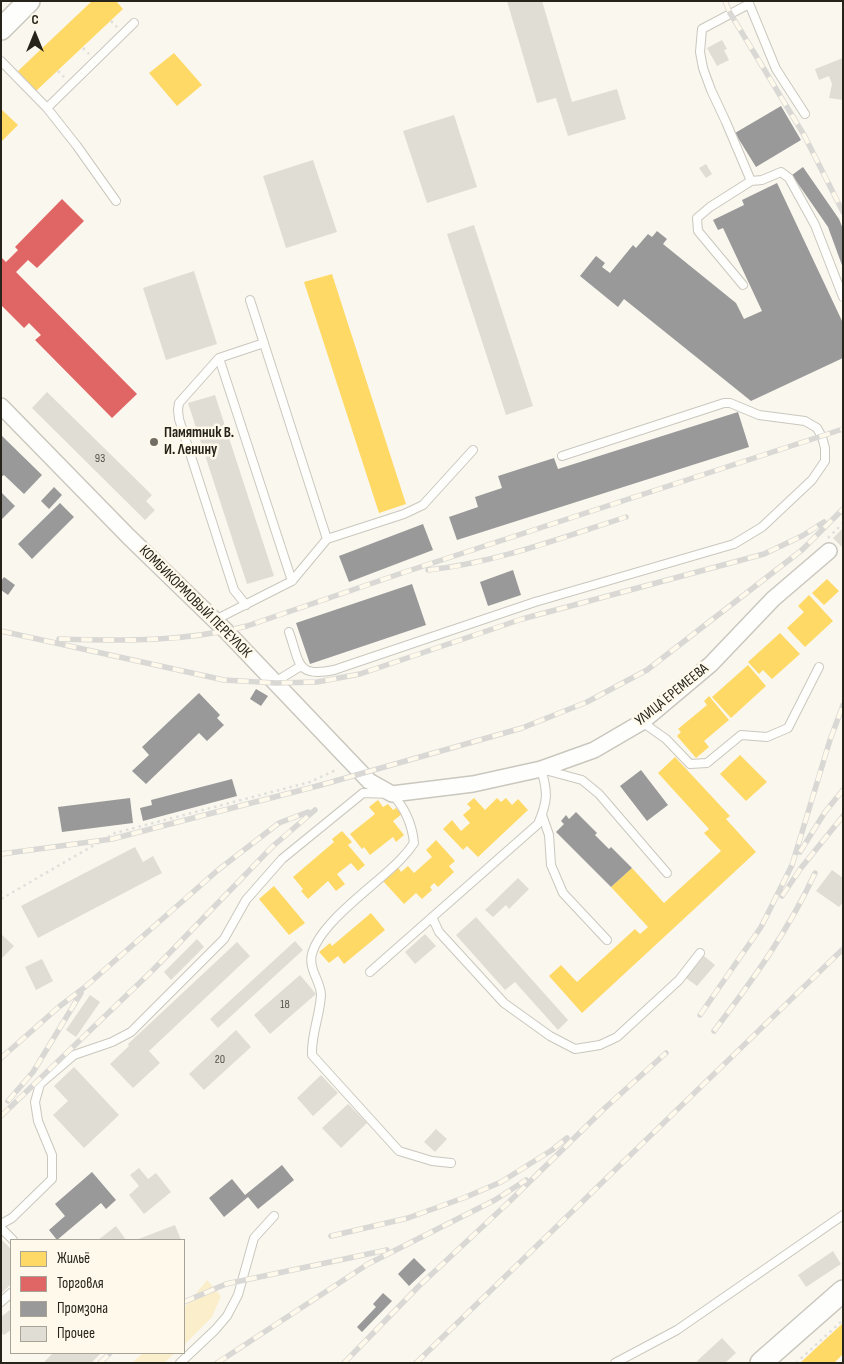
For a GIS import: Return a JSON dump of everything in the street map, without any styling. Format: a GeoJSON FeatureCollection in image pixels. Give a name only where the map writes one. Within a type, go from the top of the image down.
{"type":"FeatureCollection","features":[{"type":"Feature","properties":{"kind":"street"},"geometry":{"type":"LineString","coordinates":[[1,29],[29,1]]}},
{"type":"Feature","properties":{"kind":"street","name":"КОМБИКОРМОВЫЙ ПЕРЕУЛОК"},"geometry":{"type":"LineString","coordinates":[[1,406],[215,620],[369,781],[392,794]]}},
{"type":"Feature","properties":{"kind":"street","name":"УЛИЦА ЕРЕМЕЕВА"},"geometry":{"type":"LineString","coordinates":[[392,794],[473,784],[541,769],[594,750],[642,722],[711,664],[773,599],[829,551]]}},
{"type":"Feature","properties":{"kind":"street"},"geometry":{"type":"LineString","coordinates":[[761,1363],[843,1291]]}},
{"type":"Feature","properties":{"kind":"lane"},"geometry":{"type":"LineString","coordinates":[[751,181],[711,90],[700,52],[702,29],[748,3],[776,70],[805,114]]}},
{"type":"Feature","properties":{"kind":"lane"},"geometry":{"type":"LineString","coordinates":[[48,108],[134,23]]}},
{"type":"Feature","properties":{"kind":"lane"},"geometry":{"type":"LineString","coordinates":[[1,61],[48,108],[116,200]]}},
{"type":"Feature","properties":{"kind":"lane"},"geometry":{"type":"LineString","coordinates":[[743,285],[698,231],[697,218],[710,207],[751,181],[762,180],[781,172],[789,178],[815,225],[843,297]]}},
{"type":"Feature","properties":{"kind":"lane"},"geometry":{"type":"LineString","coordinates":[[250,300],[328,539]]}},
{"type":"Feature","properties":{"kind":"lane"},"geometry":{"type":"LineString","coordinates":[[246,604],[234,590],[179,419],[178,410],[179,403],[184,396],[219,358],[264,343]]}},
{"type":"Feature","properties":{"kind":"lane"},"geometry":{"type":"LineString","coordinates":[[219,358],[292,581]]}},
{"type":"Feature","properties":{"kind":"lane"},"geometry":{"type":"LineString","coordinates":[[289,632],[301,666],[308,672],[318,673],[334,670],[534,602],[734,544],[762,527],[812,480],[825,461],[825,448],[817,428],[805,421],[759,416],[730,403],[724,403],[562,456]]}},
{"type":"Feature","properties":{"kind":"lane"},"geometry":{"type":"LineString","coordinates":[[215,620],[292,581],[328,539],[404,514],[423,505],[473,450]]}},
{"type":"Feature","properties":{"kind":"lane"},"geometry":{"type":"LineString","coordinates":[[275,682],[301,666]]}},
{"type":"Feature","properties":{"kind":"lane"},"geometry":{"type":"LineString","coordinates":[[642,722],[666,739],[690,764],[707,763],[741,735],[767,737],[788,728],[819,667]]}},
{"type":"Feature","properties":{"kind":"lane"},"geometry":{"type":"LineString","coordinates":[[370,972],[538,824],[546,805],[546,784],[541,769]]}},
{"type":"Feature","properties":{"kind":"lane"},"geometry":{"type":"LineString","coordinates":[[541,769],[582,780],[599,794],[667,873]]}},
{"type":"Feature","properties":{"kind":"lane"},"geometry":{"type":"LineString","coordinates":[[1,1224],[12,1218],[52,1179],[52,1155],[38,1121],[35,1102],[40,1084],[74,1055],[112,1042],[131,1032],[224,939],[246,900],[282,860],[363,793],[392,794],[402,806],[413,829],[414,843],[401,860],[334,920],[318,939],[311,956],[314,975],[321,991],[311,1044],[312,1055],[399,1151],[432,1161],[451,1163]]}},
{"type":"Feature","properties":{"kind":"lane"},"geometry":{"type":"LineString","coordinates":[[542,815],[549,835],[551,864],[563,893],[607,940]]}},
{"type":"Feature","properties":{"kind":"lane"},"geometry":{"type":"LineString","coordinates":[[432,917],[439,932],[504,1003],[550,1036],[575,1050],[600,1045],[617,1036],[679,980],[700,953]]}},
{"type":"Feature","properties":{"kind":"lane"},"geometry":{"type":"LineString","coordinates":[[614,1363],[677,1330],[843,1215]]}},
{"type":"Feature","properties":{"kind":"lane"},"geometry":{"type":"LineString","coordinates":[[180,1363],[216,1330],[227,1316],[238,1295],[254,1238],[274,1216]]}},
{"type":"Feature","properties":{"kind":"lane"},"geometry":{"type":"LineString","coordinates":[[1,1228],[13,1239]]}},
{"type":"Feature","properties":{"kind":"path"},"geometry":{"type":"LineString","coordinates":[[1,891],[2,899],[115,833],[310,782],[351,763]]}},
{"type":"Feature","properties":{"kind":"path"},"geometry":{"type":"LineString","coordinates":[[796,1363],[843,1320]]}},
{"type":"Feature","properties":{"kind":"shaded area"},"geometry":{"type":"Polygon","coordinates":[[[207,1280],[221,1296],[212,1317],[185,1344],[185,1307],[207,1280]]]}},
{"type":"Feature","properties":{"kind":"shaded area"},"geometry":{"type":"Polygon","coordinates":[[[142,1354],[174,1354],[164,1363],[132,1363],[142,1354]]]}},
{"type":"Feature","properties":{"kind":"building: Жильё"},"geometry":{"type":"Polygon","coordinates":[[[92,1],[116,1],[123,9],[36,91],[18,71],[92,1]]]}},
{"type":"Feature","properties":{"kind":"building: Жильё"},"geometry":{"type":"Polygon","coordinates":[[[174,53],[202,85],[177,106],[149,73],[174,53]]]}},
{"type":"Feature","properties":{"kind":"building: Жильё"},"geometry":{"type":"Polygon","coordinates":[[[1,109],[18,125],[1,142],[1,109]]]}},
{"type":"Feature","properties":{"kind":"building: Жильё"},"geometry":{"type":"Polygon","coordinates":[[[332,274],[406,504],[379,513],[304,282],[332,274]]]}},
{"type":"Feature","properties":{"kind":"building: Жильё"},"geometry":{"type":"Polygon","coordinates":[[[827,579],[839,591],[824,605],[812,593],[827,579]]]}},
{"type":"Feature","properties":{"kind":"building: Жильё"},"geometry":{"type":"Polygon","coordinates":[[[809,595],[833,621],[805,647],[787,628],[804,612],[798,606],[809,595]]]}},
{"type":"Feature","properties":{"kind":"building: Жильё"},"geometry":{"type":"Polygon","coordinates":[[[780,633],[800,654],[772,679],[763,670],[759,674],[748,662],[780,633]]]}},
{"type":"Feature","properties":{"kind":"building: Жильё"},"geometry":{"type":"Polygon","coordinates":[[[748,665],[766,686],[731,718],[712,697],[748,665]]]}},
{"type":"Feature","properties":{"kind":"building: Жильё"},"geometry":{"type":"Polygon","coordinates":[[[709,696],[729,720],[704,741],[709,747],[696,758],[677,736],[681,732],[678,729],[707,705],[704,701],[709,696]]]}},
{"type":"Feature","properties":{"kind":"building: Жильё"},"geometry":{"type":"Polygon","coordinates":[[[740,755],[767,782],[746,801],[720,774],[740,755]]]}},
{"type":"Feature","properties":{"kind":"building: Жильё"},"geometry":{"type":"Polygon","coordinates":[[[675,757],[730,816],[726,819],[756,852],[582,1013],[549,976],[561,965],[577,982],[635,929],[640,934],[648,927],[611,887],[632,868],[664,903],[721,851],[704,833],[709,829],[658,773],[675,757]]]}},
{"type":"Feature","properties":{"kind":"building: Жильё"},"geometry":{"type":"Polygon","coordinates":[[[474,798],[485,810],[497,798],[501,802],[506,798],[512,805],[518,799],[528,810],[478,857],[467,846],[463,850],[443,829],[452,820],[461,831],[470,823],[463,815],[471,808],[467,804],[474,798]]]}},
{"type":"Feature","properties":{"kind":"building: Жильё"},"geometry":{"type":"Polygon","coordinates":[[[378,800],[383,807],[388,804],[393,810],[396,808],[402,814],[393,821],[404,835],[396,842],[393,837],[370,855],[364,847],[362,849],[350,834],[375,814],[369,807],[378,800]]]}},
{"type":"Feature","properties":{"kind":"building: Жильё"},"geometry":{"type":"Polygon","coordinates":[[[342,831],[352,842],[348,845],[365,865],[358,871],[351,863],[337,874],[345,884],[336,891],[328,881],[308,899],[301,891],[303,889],[293,877],[334,842],[332,839],[342,831]]]}},
{"type":"Feature","properties":{"kind":"building: Жильё"},"geometry":{"type":"Polygon","coordinates":[[[436,840],[455,861],[449,866],[454,872],[438,887],[434,883],[430,887],[432,890],[422,899],[416,893],[404,904],[383,881],[398,867],[401,872],[408,866],[414,873],[432,857],[426,850],[436,840]]]}},
{"type":"Feature","properties":{"kind":"building: Жильё"},"geometry":{"type":"Polygon","coordinates":[[[274,886],[305,923],[289,935],[259,899],[274,886]]]}},
{"type":"Feature","properties":{"kind":"building: Жильё"},"geometry":{"type":"Polygon","coordinates":[[[371,913],[385,930],[344,964],[338,956],[329,963],[319,952],[330,943],[332,946],[371,913]]]}},
{"type":"Feature","properties":{"kind":"building: Жильё"},"geometry":{"type":"Polygon","coordinates":[[[843,1323],[843,1354],[834,1363],[800,1363],[843,1323]]]}},
{"type":"Feature","properties":{"kind":"building: Торговля"},"geometry":{"type":"Polygon","coordinates":[[[62,199],[84,221],[37,268],[28,260],[16,272],[137,394],[112,418],[35,340],[41,335],[29,323],[24,328],[1,305],[1,257],[6,262],[18,250],[15,247],[62,199]]]}},
{"type":"Feature","properties":{"kind":"building: Промзона"},"geometry":{"type":"Polygon","coordinates":[[[781,106],[801,140],[756,167],[735,133],[781,106]]]}},
{"type":"Feature","properties":{"kind":"building: Промзона"},"geometry":{"type":"Polygon","coordinates":[[[803,167],[839,219],[843,229],[843,268],[828,227],[792,175],[803,167]]]}},
{"type":"Feature","properties":{"kind":"building: Промзона"},"geometry":{"type":"Polygon","coordinates":[[[777,183],[843,323],[843,358],[751,401],[624,299],[618,307],[580,276],[596,256],[605,263],[602,267],[610,273],[633,245],[636,248],[648,234],[652,237],[657,231],[667,239],[663,244],[736,303],[744,319],[762,311],[723,228],[718,230],[713,220],[744,205],[742,200],[777,183]]]}},
{"type":"Feature","properties":{"kind":"building: Промзона"},"geometry":{"type":"Polygon","coordinates":[[[738,412],[749,447],[457,540],[449,517],[478,507],[475,497],[502,488],[498,476],[554,458],[558,469],[738,412]]]}},
{"type":"Feature","properties":{"kind":"building: Промзона"},"geometry":{"type":"Polygon","coordinates":[[[1,435],[42,475],[24,494],[4,475],[1,477],[1,435]]]}},
{"type":"Feature","properties":{"kind":"building: Промзона"},"geometry":{"type":"Polygon","coordinates":[[[54,487],[62,495],[49,509],[41,501],[54,487]]]}},
{"type":"Feature","properties":{"kind":"building: Промзона"},"geometry":{"type":"Polygon","coordinates":[[[1,492],[15,506],[1,520],[1,492]]]}},
{"type":"Feature","properties":{"kind":"building: Промзона"},"geometry":{"type":"Polygon","coordinates":[[[60,503],[74,517],[32,559],[18,544],[60,503]]]}},
{"type":"Feature","properties":{"kind":"building: Промзона"},"geometry":{"type":"Polygon","coordinates":[[[423,524],[433,550],[349,582],[339,556],[423,524]]]}},
{"type":"Feature","properties":{"kind":"building: Промзона"},"geometry":{"type":"Polygon","coordinates":[[[513,570],[521,595],[488,606],[480,582],[513,570]]]}},
{"type":"Feature","properties":{"kind":"building: Промзона"},"geometry":{"type":"Polygon","coordinates":[[[4,577],[15,585],[8,595],[1,590],[1,581],[4,577]]]}},
{"type":"Feature","properties":{"kind":"building: Промзона"},"geometry":{"type":"Polygon","coordinates":[[[412,584],[426,625],[310,664],[296,623],[412,584]]]}},
{"type":"Feature","properties":{"kind":"building: Промзона"},"geometry":{"type":"Polygon","coordinates":[[[256,689],[268,696],[261,706],[250,699],[256,689]]]}},
{"type":"Feature","properties":{"kind":"building: Промзона"},"geometry":{"type":"Polygon","coordinates":[[[199,693],[220,715],[217,718],[224,725],[207,741],[199,733],[146,784],[132,771],[149,755],[142,747],[199,693]]]}},
{"type":"Feature","properties":{"kind":"building: Промзона"},"geometry":{"type":"Polygon","coordinates":[[[641,770],[668,805],[647,821],[620,786],[641,770]]]}},
{"type":"Feature","properties":{"kind":"building: Промзона"},"geometry":{"type":"Polygon","coordinates":[[[232,779],[237,796],[143,821],[140,808],[152,805],[151,800],[232,779]]]}},
{"type":"Feature","properties":{"kind":"building: Промзона"},"geometry":{"type":"Polygon","coordinates":[[[130,798],[133,823],[62,832],[58,807],[130,798]]]}},
{"type":"Feature","properties":{"kind":"building: Промзона"},"geometry":{"type":"Polygon","coordinates":[[[576,812],[597,833],[595,835],[609,849],[611,847],[632,868],[611,887],[556,832],[564,824],[561,821],[566,815],[569,819],[576,812]]]}},
{"type":"Feature","properties":{"kind":"building: Промзона"},"geometry":{"type":"Polygon","coordinates":[[[282,1165],[294,1180],[258,1209],[248,1197],[224,1217],[209,1198],[232,1179],[245,1195],[282,1165]]]}},
{"type":"Feature","properties":{"kind":"building: Промзона"},"geometry":{"type":"Polygon","coordinates":[[[92,1172],[116,1200],[106,1209],[101,1203],[58,1239],[49,1230],[65,1216],[55,1204],[92,1172]]]}},
{"type":"Feature","properties":{"kind":"building: Промзона"},"geometry":{"type":"Polygon","coordinates":[[[414,1258],[426,1270],[409,1286],[398,1274],[414,1258]]]}},
{"type":"Feature","properties":{"kind":"building: Промзона"},"geometry":{"type":"Polygon","coordinates":[[[383,1293],[392,1301],[362,1332],[357,1327],[376,1307],[373,1304],[383,1293]]]}},
{"type":"Feature","properties":{"kind":"building: Прочее"},"geometry":{"type":"Polygon","coordinates":[[[507,1],[542,1],[572,102],[617,89],[626,119],[568,136],[556,98],[537,103],[507,1]]]}},
{"type":"Feature","properties":{"kind":"building: Прочее"},"geometry":{"type":"Polygon","coordinates":[[[722,40],[727,49],[724,50],[729,60],[717,66],[707,48],[722,40]]]}},
{"type":"Feature","properties":{"kind":"building: Прочее"},"geometry":{"type":"Polygon","coordinates":[[[843,58],[843,100],[829,98],[832,84],[829,76],[819,80],[815,69],[843,58]]]}},
{"type":"Feature","properties":{"kind":"building: Прочее"},"geometry":{"type":"Polygon","coordinates":[[[454,115],[477,187],[427,203],[403,131],[454,115]]]}},
{"type":"Feature","properties":{"kind":"building: Прочее"},"geometry":{"type":"Polygon","coordinates":[[[313,160],[337,232],[286,248],[263,176],[313,160]]]}},
{"type":"Feature","properties":{"kind":"building: Прочее"},"geometry":{"type":"Polygon","coordinates":[[[706,164],[712,174],[706,178],[699,168],[706,164]]]}},
{"type":"Feature","properties":{"kind":"building: Прочее"},"geometry":{"type":"Polygon","coordinates":[[[474,225],[533,406],[506,415],[447,234],[474,225]]]}},
{"type":"Feature","properties":{"kind":"building: Прочее"},"geometry":{"type":"Polygon","coordinates":[[[194,271],[217,344],[166,360],[143,288],[194,271]]]}},
{"type":"Feature","properties":{"kind":"building: Прочее"},"geometry":{"type":"Polygon","coordinates":[[[47,392],[152,495],[146,501],[155,510],[145,520],[32,408],[47,392]]]}},
{"type":"Feature","properties":{"kind":"building: Прочее"},"geometry":{"type":"Polygon","coordinates":[[[215,395],[274,576],[247,584],[188,403],[215,395]]]}},
{"type":"Feature","properties":{"kind":"building: Прочее"},"geometry":{"type":"Polygon","coordinates":[[[843,528],[843,546],[842,547],[833,538],[843,528]]]}},
{"type":"Feature","properties":{"kind":"building: Прочее"},"geometry":{"type":"Polygon","coordinates":[[[135,847],[143,862],[153,856],[162,873],[38,938],[21,906],[135,847]]]}},
{"type":"Feature","properties":{"kind":"building: Прочее"},"geometry":{"type":"Polygon","coordinates":[[[832,870],[843,878],[843,902],[839,907],[816,891],[832,870]]]}},
{"type":"Feature","properties":{"kind":"building: Прочее"},"geometry":{"type":"Polygon","coordinates":[[[518,878],[529,889],[509,909],[506,905],[493,917],[485,910],[518,878]]]}},
{"type":"Feature","properties":{"kind":"building: Прочее"},"geometry":{"type":"Polygon","coordinates":[[[476,917],[568,1020],[558,1030],[515,982],[505,990],[456,935],[476,917]]]}},
{"type":"Feature","properties":{"kind":"building: Прочее"},"geometry":{"type":"Polygon","coordinates":[[[1,934],[14,946],[1,959],[1,934]]]}},
{"type":"Feature","properties":{"kind":"building: Прочее"},"geometry":{"type":"Polygon","coordinates":[[[425,934],[436,946],[415,964],[405,952],[425,934]]]}},
{"type":"Feature","properties":{"kind":"building: Прочее"},"geometry":{"type":"Polygon","coordinates":[[[197,939],[204,947],[171,980],[164,972],[197,939]]]}},
{"type":"Feature","properties":{"kind":"building: Прочее"},"geometry":{"type":"Polygon","coordinates":[[[295,941],[303,950],[218,1028],[210,1019],[295,941]]]}},
{"type":"Feature","properties":{"kind":"building: Прочее"},"geometry":{"type":"Polygon","coordinates":[[[237,942],[250,956],[149,1051],[160,1063],[133,1088],[110,1064],[129,1046],[128,1044],[237,942]]]}},
{"type":"Feature","properties":{"kind":"building: Прочее"},"geometry":{"type":"Polygon","coordinates":[[[704,956],[715,965],[697,986],[686,978],[704,956]]]}},
{"type":"Feature","properties":{"kind":"building: Прочее"},"geometry":{"type":"Polygon","coordinates":[[[42,959],[53,981],[36,990],[25,967],[42,959]]]}},
{"type":"Feature","properties":{"kind":"building: Прочее"},"geometry":{"type":"Polygon","coordinates":[[[300,975],[316,994],[270,1034],[254,1015],[300,975]]]}},
{"type":"Feature","properties":{"kind":"building: Прочее"},"geometry":{"type":"Polygon","coordinates":[[[90,995],[100,1002],[76,1037],[66,1030],[90,995]]]}},
{"type":"Feature","properties":{"kind":"building: Прочее"},"geometry":{"type":"Polygon","coordinates":[[[236,1030],[251,1047],[204,1090],[189,1074],[236,1030]]]}},
{"type":"Feature","properties":{"kind":"building: Прочее"},"geometry":{"type":"Polygon","coordinates":[[[74,1067],[119,1115],[84,1148],[53,1115],[68,1101],[54,1086],[74,1067]]]}},
{"type":"Feature","properties":{"kind":"building: Прочее"},"geometry":{"type":"Polygon","coordinates":[[[321,1075],[338,1093],[313,1116],[297,1098],[321,1075]]]}},
{"type":"Feature","properties":{"kind":"building: Прочее"},"geometry":{"type":"Polygon","coordinates":[[[348,1104],[367,1123],[341,1148],[322,1128],[348,1104]]]}},
{"type":"Feature","properties":{"kind":"building: Прочее"},"geometry":{"type":"Polygon","coordinates":[[[436,1129],[447,1139],[435,1152],[424,1142],[436,1129]]]}},
{"type":"Feature","properties":{"kind":"building: Прочее"},"geometry":{"type":"Polygon","coordinates":[[[139,1168],[148,1179],[156,1173],[171,1192],[144,1214],[129,1195],[139,1186],[130,1175],[139,1168]]]}},
{"type":"Feature","properties":{"kind":"building: Прочее"},"geometry":{"type":"Polygon","coordinates":[[[175,1225],[181,1239],[139,1239],[175,1225]]]}},
{"type":"Feature","properties":{"kind":"building: Прочее"},"geometry":{"type":"Polygon","coordinates":[[[116,1226],[125,1239],[99,1239],[116,1226]]]}},
{"type":"Feature","properties":{"kind":"building: Прочее"},"geometry":{"type":"Polygon","coordinates":[[[1,1239],[10,1248],[10,1285],[1,1294],[1,1239]]]}},
{"type":"Feature","properties":{"kind":"building: Прочее"},"geometry":{"type":"Polygon","coordinates":[[[833,1251],[841,1264],[806,1287],[798,1275],[833,1251]]]}},
{"type":"Feature","properties":{"kind":"building: Прочее"},"geometry":{"type":"Polygon","coordinates":[[[10,1310],[10,1331],[4,1335],[1,1332],[1,1317],[10,1310]]]}},
{"type":"Feature","properties":{"kind":"building: Прочее"},"geometry":{"type":"Polygon","coordinates":[[[722,1338],[736,1353],[725,1363],[699,1363],[697,1361],[722,1338]]]}},
{"type":"Feature","properties":{"kind":"building: Прочее"},"geometry":{"type":"Polygon","coordinates":[[[52,1354],[100,1354],[91,1363],[43,1363],[52,1354]]]}},
{"type":"Feature","properties":{"kind":"railway"},"geometry":{"type":"LineString","coordinates":[[725,1],[730,13],[804,135],[843,212]]}},
{"type":"Feature","properties":{"kind":"railway"},"geometry":{"type":"LineString","coordinates":[[59,639],[131,640],[177,638],[247,626],[405,572],[843,429]]}},
{"type":"Feature","properties":{"kind":"railway"},"geometry":{"type":"LineString","coordinates":[[1,854],[112,839],[321,785],[522,728],[587,702],[647,670],[802,550],[843,509]]}},
{"type":"Feature","properties":{"kind":"railway"},"geometry":{"type":"LineString","coordinates":[[428,570],[453,567],[503,556],[626,517]]}},
{"type":"Feature","properties":{"kind":"railway"},"geometry":{"type":"LineString","coordinates":[[1,631],[224,680],[276,683],[317,682],[360,674],[522,619],[764,554],[802,536],[824,522]]}},
{"type":"Feature","properties":{"kind":"railway"},"geometry":{"type":"LineString","coordinates":[[700,1015],[761,927],[792,865],[830,740],[843,705]]}},
{"type":"Feature","properties":{"kind":"railway"},"geometry":{"type":"LineString","coordinates":[[800,852],[825,812],[843,790]]}},
{"type":"Feature","properties":{"kind":"railway"},"geometry":{"type":"LineString","coordinates":[[1,1116],[154,969],[273,846],[315,810]]}},
{"type":"Feature","properties":{"kind":"railway"},"geometry":{"type":"LineString","coordinates":[[1,1058],[218,870],[279,823],[308,812]]}},
{"type":"Feature","properties":{"kind":"railway"},"geometry":{"type":"LineString","coordinates":[[782,896],[801,868],[843,816]]}},
{"type":"Feature","properties":{"kind":"railway"},"geometry":{"type":"LineString","coordinates":[[714,1031],[782,935],[815,873]]}},
{"type":"Feature","properties":{"kind":"railway"},"geometry":{"type":"LineString","coordinates":[[416,1363],[843,949]]}},
{"type":"Feature","properties":{"kind":"railway"},"geometry":{"type":"LineString","coordinates":[[8,1101],[33,1072],[81,993]]}},
{"type":"Feature","properties":{"kind":"railway"},"geometry":{"type":"LineString","coordinates":[[344,1363],[419,1286],[510,1201],[606,1107],[666,1053]]}},
{"type":"Feature","properties":{"kind":"railway"},"geometry":{"type":"LineString","coordinates":[[331,1236],[408,1218],[466,1197],[501,1182],[552,1150],[567,1138]]}},
{"type":"Feature","properties":{"kind":"railway"},"geometry":{"type":"LineString","coordinates":[[217,1363],[368,1264],[495,1200],[526,1180]]}},
{"type":"Feature","properties":{"kind":"railway"},"geometry":{"type":"LineString","coordinates":[[185,1302],[226,1284],[387,1250]]}},
{"type":"Feature","properties":{"kind":"railway"},"geometry":{"type":"LineString","coordinates":[[100,1363],[109,1354]]}},
{"type":"Feature","properties":{"kind":"place","name":"Памятник В. И. Ленину"},"geometry":{"type":"Point","coordinates":[154,442]}}]}
